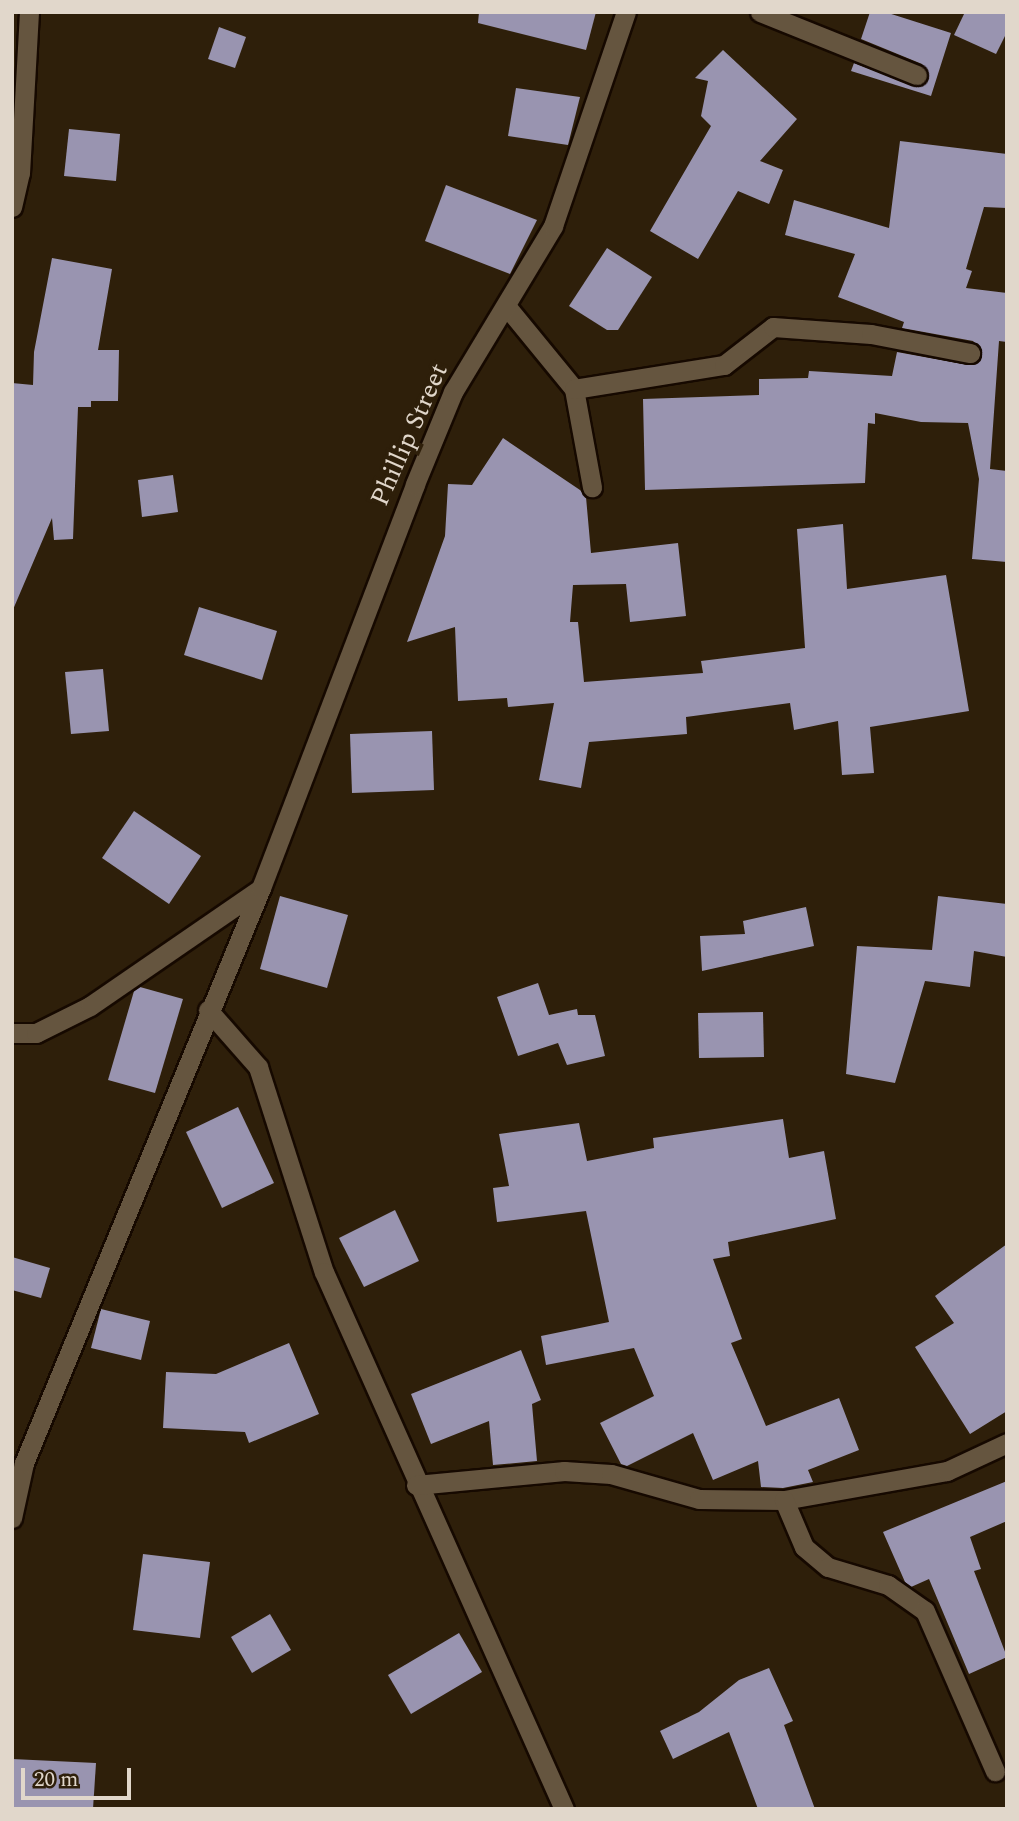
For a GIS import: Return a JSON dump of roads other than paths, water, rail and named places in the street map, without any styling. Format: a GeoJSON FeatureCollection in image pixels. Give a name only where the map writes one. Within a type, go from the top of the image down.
{"type":"FeatureCollection","features":[{"type":"Feature","properties":{"kind":"street"},"geometry":{"type":"LineString","coordinates":[[12,207],[20,173],[29,12]]}},
{"type":"Feature","properties":{"kind":"street","name":"Phillip Street"},"geometry":{"type":"LineString","coordinates":[[12,1518],[24,1463],[208,1010],[261,888],[453,392],[553,226],[626,12]]}},
{"type":"Feature","properties":{"kind":"street"},"geometry":{"type":"LineString","coordinates":[[760,12],[917,75]]}},
{"type":"Feature","properties":{"kind":"street"},"geometry":{"type":"LineString","coordinates":[[506,307],[575,389],[592,487]]}},
{"type":"Feature","properties":{"kind":"street"},"geometry":{"type":"LineString","coordinates":[[575,389],[724,365],[773,327],[871,334],[970,353]]}},
{"type":"Feature","properties":{"kind":"street"},"geometry":{"type":"LineString","coordinates":[[12,1032],[36,1033],[90,1006],[261,888]]}},
{"type":"Feature","properties":{"kind":"street"},"geometry":{"type":"LineString","coordinates":[[208,1010],[258,1067],[324,1272],[416,1485],[564,1809]]}},
{"type":"Feature","properties":{"kind":"street"},"geometry":{"type":"LineString","coordinates":[[416,1485],[565,1471],[611,1474],[699,1499],[784,1500],[947,1471],[1007,1443]]}},
{"type":"Feature","properties":{"kind":"street"},"geometry":{"type":"LineString","coordinates":[[784,1500],[804,1547],[828,1567],[888,1586],[925,1611],[995,1771]]}}]}
